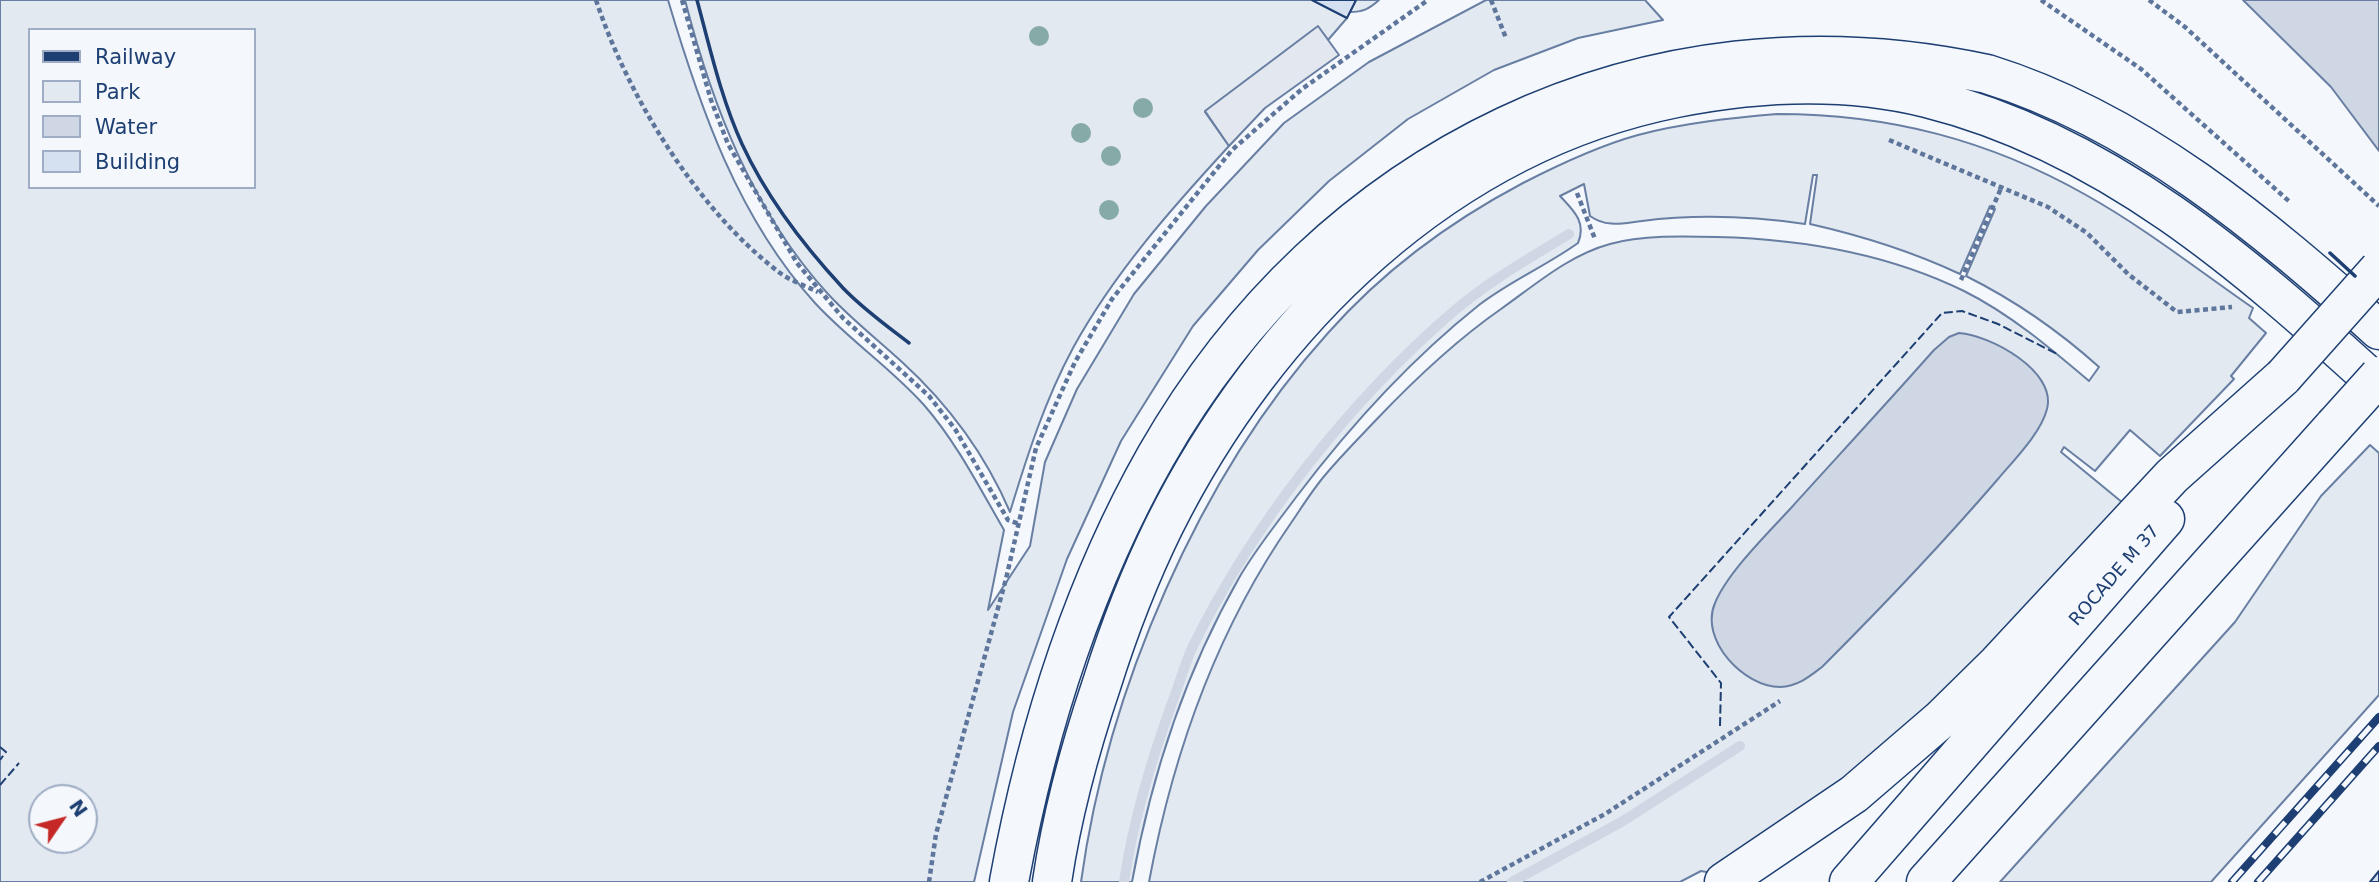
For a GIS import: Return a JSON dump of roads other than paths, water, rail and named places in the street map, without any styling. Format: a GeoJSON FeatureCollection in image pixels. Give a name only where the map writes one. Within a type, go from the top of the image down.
{"type":"FeatureCollection","features":[{"type":"Feature","properties":{"kind":"highway"},"geometry":{"type":"LineString","coordinates":[[1009,882],[1034,765],[1051,701],[1072,639],[1125,515],[1155,457],[1190,400],[1229,345],[1272,293],[1317,246],[1366,203],[1421,163],[1537,98],[1598,75],[1663,58],[1725,49],[1795,44],[1861,47],[1924,58],[1989,75],[2040,94],[2106,125],[2163,159],[2220,198],[2276,242],[2379,330]]}},
{"type":"Feature","properties":{"kind":"highway"},"geometry":{"type":"LineString","coordinates":[[1052,882],[1074,774],[1109,661],[1136,587],[1188,482],[1230,412],[1269,359],[1312,308],[1361,261],[1410,221],[1462,184],[1523,150],[1584,123],[1645,104],[1755,85],[1809,85],[1883,90],[1924,97],[1967,110],[2050,141],[2136,188],[2234,258],[2284,299],[2379,386]]}},
{"type":"Feature","properties":{"kind":"highway","name":"ROCADE M 37"},"geometry":{"type":"LineString","coordinates":[[1849,882],[2379,269]]}},
{"type":"Feature","properties":{"kind":"highway"},"geometry":{"type":"LineString","coordinates":[[1933,878],[2379,376]]}},
{"type":"Feature","properties":{"kind":"highway"},"geometry":{"type":"LineString","coordinates":[[1724,882],[1854,794],[1940,720],[2007,653],[2172,476],[2283,377]]}},
{"type":"Feature","properties":{"kind":"water"},"geometry":{"type":"Polygon","coordinates":[[[2243,0],[2379,0],[2379,151],[2331,87],[2243,0]]]}},
{"type":"Feature","properties":{"kind":"water"},"geometry":{"type":"Polygon","coordinates":[[[1959,333],[1987,340],[2032,369],[2042,381],[2047,395],[2047,409],[2039,427],[2019,455],[1955,527],[1822,667],[1792,685],[1766,685],[1752,679],[1728,659],[1713,632],[1712,617],[1721,591],[1749,553],[1934,350],[1949,337],[1959,333]]]}},
{"type":"Feature","properties":{"kind":"waterway"},"geometry":{"type":"LineString","coordinates":[[1124,882],[1143,791],[1189,655],[1216,602],[1274,511],[1341,424],[1415,346],[1481,290],[1569,234]]}},
{"type":"Feature","properties":{"kind":"waterway"},"geometry":{"type":"LineString","coordinates":[[1512,882],[1623,821],[1740,746]]}},
{"type":"Feature","properties":{"kind":"railway"},"geometry":{"type":"LineString","coordinates":[[2232,882],[2379,717]]}},
{"type":"Feature","properties":{"kind":"railway"},"geometry":{"type":"LineString","coordinates":[[2258,882],[2379,746]]}}]}
